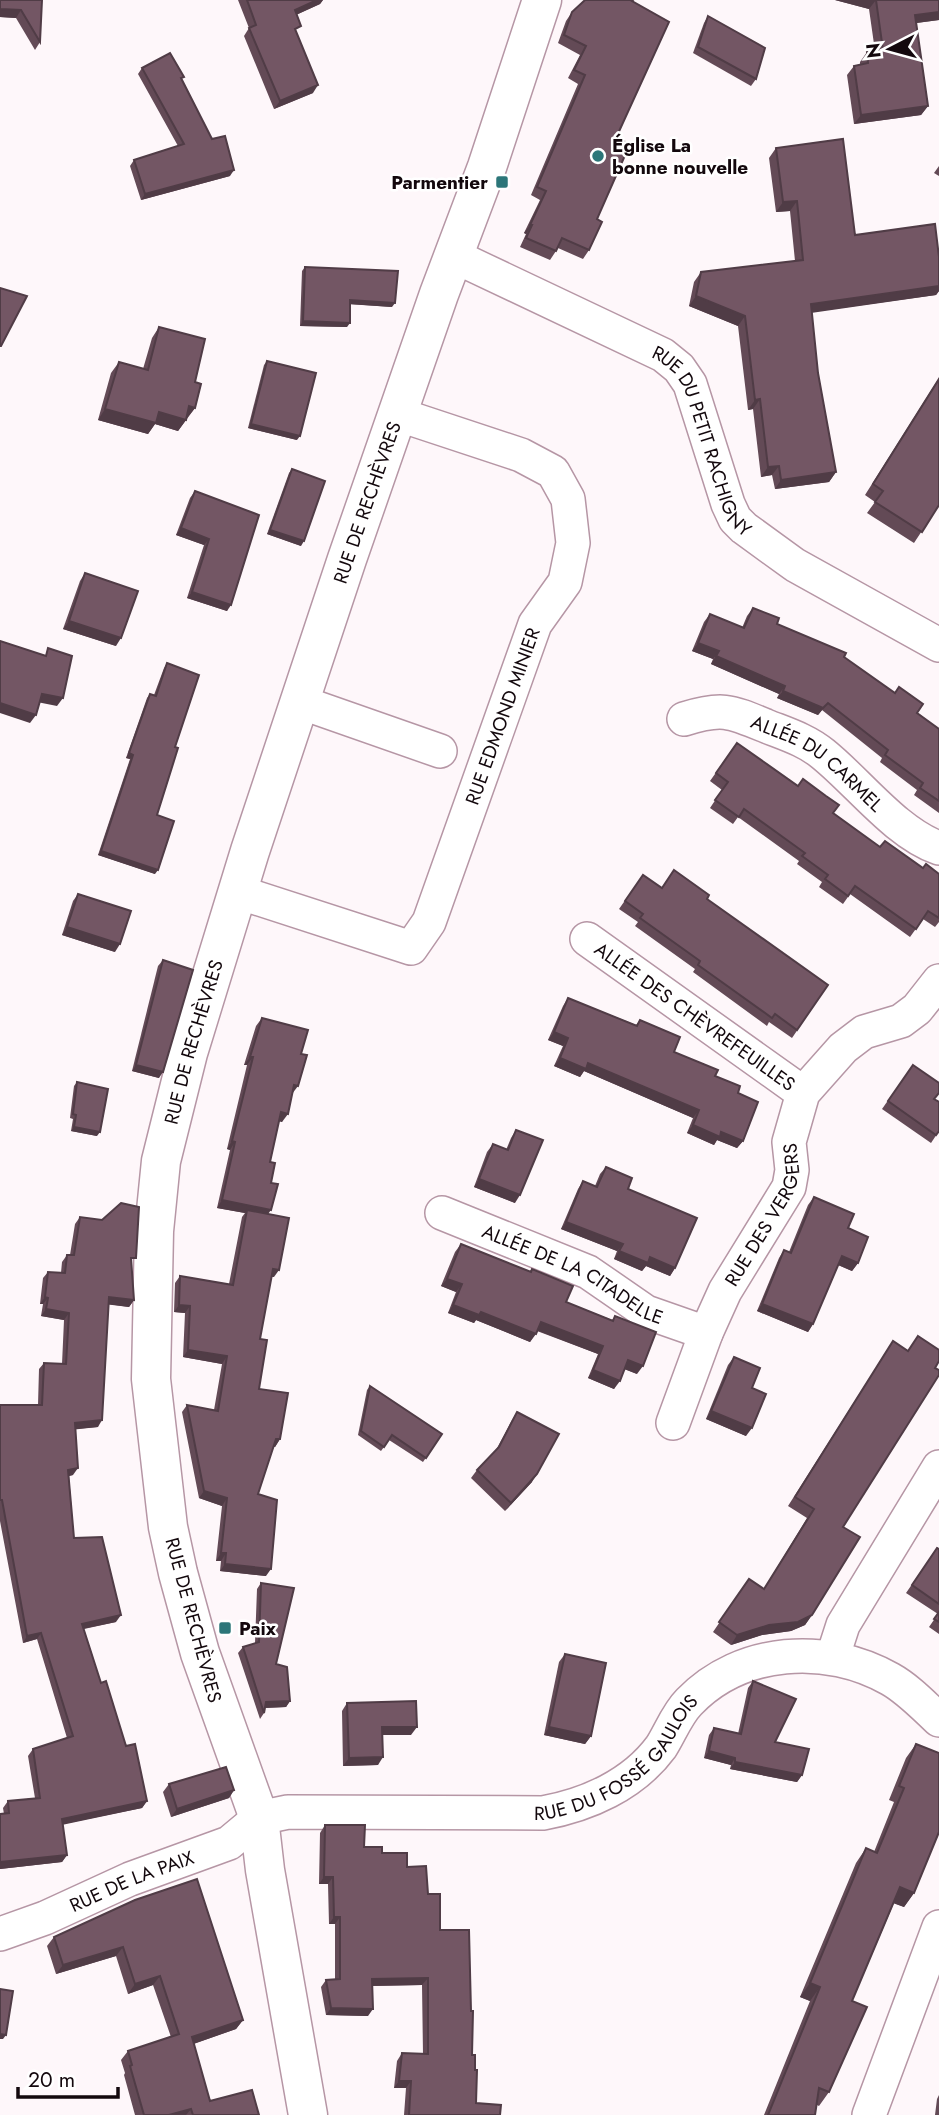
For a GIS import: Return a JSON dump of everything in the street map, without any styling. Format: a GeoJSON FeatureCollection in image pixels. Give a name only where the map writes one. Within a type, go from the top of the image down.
{"type":"FeatureCollection","features":[{"type":"Feature","properties":{"kind":"street","name":"RUE DE RECHÈVRES"},"geometry":{"type":"LineString","coordinates":[[308,2115],[258,1818],[218,1709],[178,1573],[160,1467],[151,1379],[154,1231],[161,1161],[188,1053],[300,702],[397,414],[542,0]]}},
{"type":"Feature","properties":{"kind":"street","name":"RUE DU PETIT RACHIGNY"},"geometry":{"type":"LineString","coordinates":[[454,256],[663,355],[678,368],[690,384],[728,504],[744,528],[795,565],[939,645]]}},
{"type":"Feature","properties":{"kind":"street","name":"RUE EDMOND MINIER"},"geometry":{"type":"LineString","coordinates":[[238,892],[411,948],[429,922],[535,624],[565,583],[573,543],[568,499],[553,472],[522,455],[397,414]]}},
{"type":"Feature","properties":{"kind":"street"},"geometry":{"type":"LineString","coordinates":[[300,702],[440,751]]}},
{"type":"Feature","properties":{"kind":"street","name":"ALLÉE DU CARMEL"},"geometry":{"type":"LineString","coordinates":[[684,719],[709,711],[729,711],[801,740],[822,753],[913,835],[939,848]]}},
{"type":"Feature","properties":{"kind":"street","name":"ALLÉE DES CHÈVREFEUILLES"},"geometry":{"type":"LineString","coordinates":[[587,939],[803,1093]]}},
{"type":"Feature","properties":{"kind":"street","name":"RUE DES VERGERS"},"geometry":{"type":"LineString","coordinates":[[673,1423],[724,1292],[789,1187],[792,1170],[789,1142],[803,1093],[843,1048],[864,1032],[901,1021],[917,1009],[939,981]]}},
{"type":"Feature","properties":{"kind":"street","name":"ALLÉE DE LA CITADELLE"},"geometry":{"type":"LineString","coordinates":[[442,1213],[588,1272],[646,1312],[706,1333]]}},
{"type":"Feature","properties":{"kind":"street"},"geometry":{"type":"LineString","coordinates":[[832,1656],[843,1625],[939,1467]]}},
{"type":"Feature","properties":{"kind":"street","name":"RUE DU FOSSÉ GAULOIS"},"geometry":{"type":"LineString","coordinates":[[258,1818],[288,1812],[531,1813],[572,1808],[616,1786],[641,1768],[659,1749],[688,1703],[727,1673],[763,1659],[832,1656],[864,1666],[893,1680],[939,1720]]}},
{"type":"Feature","properties":{"kind":"street","name":"RUE DE LA PAIX"},"geometry":{"type":"LineString","coordinates":[[0,1934],[45,1918],[130,1879],[229,1843],[258,1818]]}},
{"type":"Feature","properties":{"kind":"street"},"geometry":{"type":"LineString","coordinates":[[869,2115],[939,1927]]}},
{"type":"Feature","properties":{"kind":"building"},"geometry":{"type":"Polygon","coordinates":[[[0,0],[42,0],[40,42],[21,10],[0,9],[0,0]]]}},
{"type":"Feature","properties":{"kind":"building"},"geometry":{"type":"Polygon","coordinates":[[[247,0],[317,0],[295,10],[301,26],[295,29],[318,85],[280,101],[249,28],[256,25],[247,0]]]}},
{"type":"Feature","properties":{"kind":"building"},"geometry":{"type":"Polygon","coordinates":[[[585,0],[633,0],[669,22],[616,138],[630,144],[597,219],[602,222],[589,250],[562,238],[556,251],[526,238],[546,191],[537,187],[585,75],[574,70],[586,46],[564,35],[572,12],[585,0]]]}},
{"type":"Feature","properties":{"kind":"building"},"geometry":{"type":"Polygon","coordinates":[[[876,0],[939,0],[939,12],[915,15],[928,106],[861,115],[854,66],[868,63],[867,52],[883,50],[876,0]]]}},
{"type":"Feature","properties":{"kind":"building"},"geometry":{"type":"Polygon","coordinates":[[[708,16],[765,48],[756,79],[698,47],[708,16]]]}},
{"type":"Feature","properties":{"kind":"building"},"geometry":{"type":"Polygon","coordinates":[[[170,53],[212,139],[225,136],[234,170],[145,194],[134,160],[184,144],[142,68],[170,53]]]}},
{"type":"Feature","properties":{"kind":"building"},"geometry":{"type":"Polygon","coordinates":[[[843,139],[855,235],[935,224],[939,286],[811,304],[818,373],[836,472],[781,480],[779,466],[768,467],[760,399],[755,400],[745,316],[696,296],[701,272],[803,260],[797,201],[783,202],[776,148],[843,139]]]}},
{"type":"Feature","properties":{"kind":"building"},"geometry":{"type":"Polygon","coordinates":[[[305,267],[398,271],[395,303],[350,300],[350,323],[303,321],[305,267]]]}},
{"type":"Feature","properties":{"kind":"building"},"geometry":{"type":"Polygon","coordinates":[[[0,288],[27,296],[1,346],[0,346],[0,288]]]}},
{"type":"Feature","properties":{"kind":"building"},"geometry":{"type":"Polygon","coordinates":[[[159,327],[205,339],[195,382],[201,384],[195,408],[189,406],[186,420],[159,412],[156,423],[105,409],[119,362],[148,370],[159,327]]]}},
{"type":"Feature","properties":{"kind":"building"},"geometry":{"type":"Polygon","coordinates":[[[267,361],[316,373],[300,436],[251,424],[267,361]]]}},
{"type":"Feature","properties":{"kind":"building"},"geometry":{"type":"Polygon","coordinates":[[[939,379],[939,505],[922,532],[875,502],[883,491],[873,484],[939,379]]]}},
{"type":"Feature","properties":{"kind":"building"},"geometry":{"type":"Polygon","coordinates":[[[292,469],[325,481],[304,541],[270,530],[292,469]]]}},
{"type":"Feature","properties":{"kind":"building"},"geometry":{"type":"Polygon","coordinates":[[[195,491],[259,515],[231,605],[192,592],[209,539],[181,528],[195,491]]]}},
{"type":"Feature","properties":{"kind":"building"},"geometry":{"type":"Polygon","coordinates":[[[85,573],[138,591],[121,638],[69,621],[85,573]]]}},
{"type":"Feature","properties":{"kind":"building"},"geometry":{"type":"Polygon","coordinates":[[[753,608],[779,618],[777,624],[846,653],[844,657],[895,693],[899,687],[923,704],[917,713],[939,729],[939,801],[920,788],[923,783],[885,755],[888,750],[828,703],[823,708],[783,691],[785,686],[716,656],[719,651],[698,643],[710,614],[744,628],[753,608]]]}},
{"type":"Feature","properties":{"kind":"building"},"geometry":{"type":"Polygon","coordinates":[[[0,641],[46,656],[48,648],[72,656],[63,698],[42,694],[36,715],[0,703],[0,641]]]}},
{"type":"Feature","properties":{"kind":"building"},"geometry":{"type":"Polygon","coordinates":[[[167,663],[199,675],[175,747],[178,748],[157,815],[174,821],[158,870],[101,851],[133,755],[129,753],[150,694],[156,696],[167,663]]]}},
{"type":"Feature","properties":{"kind":"building"},"geometry":{"type":"Polygon","coordinates":[[[737,743],[798,786],[803,779],[839,805],[833,813],[880,847],[885,841],[923,868],[926,864],[939,874],[939,918],[928,911],[916,929],[855,886],[848,896],[825,879],[828,875],[802,856],[805,853],[744,809],[739,817],[715,800],[728,782],[716,773],[737,743]]]}},
{"type":"Feature","properties":{"kind":"building"},"geometry":{"type":"Polygon","coordinates":[[[674,870],[709,895],[707,899],[828,985],[797,1030],[775,1014],[772,1018],[698,965],[700,961],[640,918],[643,914],[625,901],[643,875],[662,888],[674,870]]]}},
{"type":"Feature","properties":{"kind":"building"},"geometry":{"type":"Polygon","coordinates":[[[78,894],[131,911],[120,944],[67,927],[78,894]]]}},
{"type":"Feature","properties":{"kind":"building"},"geometry":{"type":"Polygon","coordinates":[[[163,960],[193,970],[163,1072],[136,1065],[163,960]]]}},
{"type":"Feature","properties":{"kind":"building"},"geometry":{"type":"Polygon","coordinates":[[[568,998],[637,1026],[640,1020],[680,1037],[674,1052],[718,1070],[715,1076],[740,1086],[738,1093],[758,1102],[743,1141],[721,1132],[720,1137],[693,1125],[699,1110],[588,1063],[586,1069],[560,1058],[568,1038],[554,1032],[568,998]]]}},
{"type":"Feature","properties":{"kind":"building"},"geometry":{"type":"Polygon","coordinates":[[[262,1018],[308,1030],[301,1054],[307,1055],[298,1086],[294,1085],[288,1114],[281,1112],[270,1162],[275,1163],[271,1183],[278,1184],[271,1210],[222,1200],[235,1142],[232,1141],[253,1057],[250,1057],[262,1018]]]}},
{"type":"Feature","properties":{"kind":"building"},"geometry":{"type":"Polygon","coordinates":[[[913,1065],[939,1083],[939,1093],[934,1099],[939,1102],[939,1131],[936,1135],[888,1101],[913,1065]]]}},
{"type":"Feature","properties":{"kind":"building"},"geometry":{"type":"Polygon","coordinates":[[[77,1082],[108,1089],[100,1132],[74,1127],[77,1082]]]}},
{"type":"Feature","properties":{"kind":"building"},"geometry":{"type":"Polygon","coordinates":[[[516,1130],[543,1140],[520,1195],[479,1179],[493,1144],[508,1150],[516,1130]]]}},
{"type":"Feature","properties":{"kind":"building"},"geometry":{"type":"Polygon","coordinates":[[[606,1167],[632,1178],[628,1189],[697,1218],[675,1268],[650,1257],[648,1263],[619,1251],[623,1244],[566,1222],[583,1181],[597,1187],[606,1167]]]}},
{"type":"Feature","properties":{"kind":"building"},"geometry":{"type":"Polygon","coordinates":[[[814,1197],[854,1214],[848,1228],[868,1237],[858,1263],[842,1256],[813,1324],[762,1304],[784,1250],[791,1253],[814,1197]]]}},
{"type":"Feature","properties":{"kind":"building"},"geometry":{"type":"Polygon","coordinates":[[[121,1203],[139,1207],[136,1258],[131,1258],[134,1300],[109,1297],[102,1420],[75,1423],[78,1468],[68,1470],[74,1538],[102,1537],[121,1615],[82,1624],[101,1683],[106,1681],[126,1746],[135,1744],[147,1801],[62,1819],[67,1855],[0,1862],[0,1814],[9,1813],[8,1801],[40,1798],[33,1749],[73,1736],[41,1633],[27,1636],[0,1500],[0,1405],[42,1405],[44,1363],[66,1364],[69,1313],[46,1309],[48,1272],[65,1273],[67,1255],[74,1255],[80,1217],[102,1220],[121,1203]]]}},
{"type":"Feature","properties":{"kind":"building"},"geometry":{"type":"Polygon","coordinates":[[[247,1210],[289,1218],[279,1270],[273,1269],[260,1339],[267,1340],[259,1389],[288,1393],[280,1439],[276,1439],[258,1494],[277,1500],[271,1569],[225,1564],[226,1553],[221,1553],[227,1498],[204,1491],[187,1405],[218,1411],[227,1356],[188,1350],[190,1306],[179,1305],[180,1276],[233,1285],[247,1210]]]}},
{"type":"Feature","properties":{"kind":"building"},"geometry":{"type":"Polygon","coordinates":[[[461,1244],[573,1286],[566,1302],[613,1321],[615,1316],[656,1332],[643,1366],[628,1360],[620,1381],[593,1370],[603,1346],[541,1322],[536,1334],[481,1312],[479,1315],[453,1305],[462,1284],[447,1279],[461,1244]]]}},
{"type":"Feature","properties":{"kind":"building"},"geometry":{"type":"Polygon","coordinates":[[[918,1336],[939,1350],[939,1361],[935,1368],[939,1370],[939,1375],[843,1527],[860,1537],[812,1615],[798,1622],[769,1625],[737,1635],[719,1622],[749,1579],[764,1589],[814,1509],[795,1497],[893,1341],[908,1351],[918,1336]]]}},
{"type":"Feature","properties":{"kind":"building"},"geometry":{"type":"Polygon","coordinates":[[[734,1357],[760,1368],[752,1388],[766,1394],[752,1428],[711,1411],[734,1357]]]}},
{"type":"Feature","properties":{"kind":"building"},"geometry":{"type":"Polygon","coordinates":[[[370,1386],[442,1434],[426,1458],[392,1435],[384,1447],[361,1431],[370,1386]]]}},
{"type":"Feature","properties":{"kind":"building"},"geometry":{"type":"Polygon","coordinates":[[[517,1412],[559,1434],[537,1474],[511,1503],[477,1470],[499,1447],[517,1412]]]}},
{"type":"Feature","properties":{"kind":"building"},"geometry":{"type":"Polygon","coordinates":[[[937,1548],[939,1549],[939,1604],[912,1585],[937,1548]]]}},
{"type":"Feature","properties":{"kind":"building"},"geometry":{"type":"Polygon","coordinates":[[[261,1583],[294,1588],[276,1664],[287,1667],[290,1701],[266,1702],[264,1713],[243,1647],[259,1642],[261,1583]]]}},
{"type":"Feature","properties":{"kind":"building"},"geometry":{"type":"Polygon","coordinates":[[[565,1654],[606,1663],[591,1736],[549,1727],[565,1654]]]}},
{"type":"Feature","properties":{"kind":"building"},"geometry":{"type":"Polygon","coordinates":[[[753,1681],[796,1699],[775,1742],[809,1749],[802,1775],[735,1762],[735,1758],[709,1751],[714,1728],[741,1734],[753,1681]]]}},
{"type":"Feature","properties":{"kind":"building"},"geometry":{"type":"Polygon","coordinates":[[[416,1701],[417,1727],[382,1727],[383,1757],[349,1758],[347,1703],[416,1701]]]}},
{"type":"Feature","properties":{"kind":"building"},"geometry":{"type":"Polygon","coordinates":[[[916,1744],[939,1753],[939,1832],[914,1893],[900,1887],[852,2001],[867,2007],[829,2092],[819,2088],[815,2115],[768,2115],[820,1987],[810,1983],[866,1848],[877,1853],[904,1788],[899,1786],[916,1744]]]}},
{"type":"Feature","properties":{"kind":"building"},"geometry":{"type":"Polygon","coordinates":[[[226,1767],[234,1790],[177,1809],[169,1784],[226,1767]]]}},
{"type":"Feature","properties":{"kind":"building"},"geometry":{"type":"Polygon","coordinates":[[[325,1825],[365,1825],[364,1847],[382,1847],[382,1853],[407,1853],[407,1867],[426,1866],[428,1894],[440,1894],[440,1930],[469,1930],[472,2055],[475,2055],[477,2070],[476,2103],[501,2105],[500,2115],[409,2115],[411,2081],[399,2081],[402,2053],[428,2054],[428,1978],[372,1979],[373,2009],[331,2008],[326,1980],[340,1979],[340,1917],[334,1917],[333,1877],[324,1877],[325,1825]]]}},
{"type":"Feature","properties":{"kind":"building"},"geometry":{"type":"Polygon","coordinates":[[[197,1879],[243,2020],[192,2037],[210,2101],[252,2090],[259,2115],[193,2115],[191,2109],[169,2115],[144,2115],[128,2051],[179,2034],[160,1976],[135,1984],[123,1947],[63,1965],[54,1937],[135,1900],[197,1879]]]}},
{"type":"Feature","properties":{"kind":"building"},"geometry":{"type":"Polygon","coordinates":[[[0,1989],[13,1991],[6,2035],[0,2034],[0,1989]]]}},
{"type":"Feature","properties":{"kind":"place","name":"Église La bonne nouvelle"},"geometry":{"type":"Point","coordinates":[598,156]}},
{"type":"Feature","properties":{"kind":"place","name":"Parmentier"},"geometry":{"type":"Point","coordinates":[502,182]}},
{"type":"Feature","properties":{"kind":"place","name":"Paix"},"geometry":{"type":"Point","coordinates":[225,1628]}}]}
